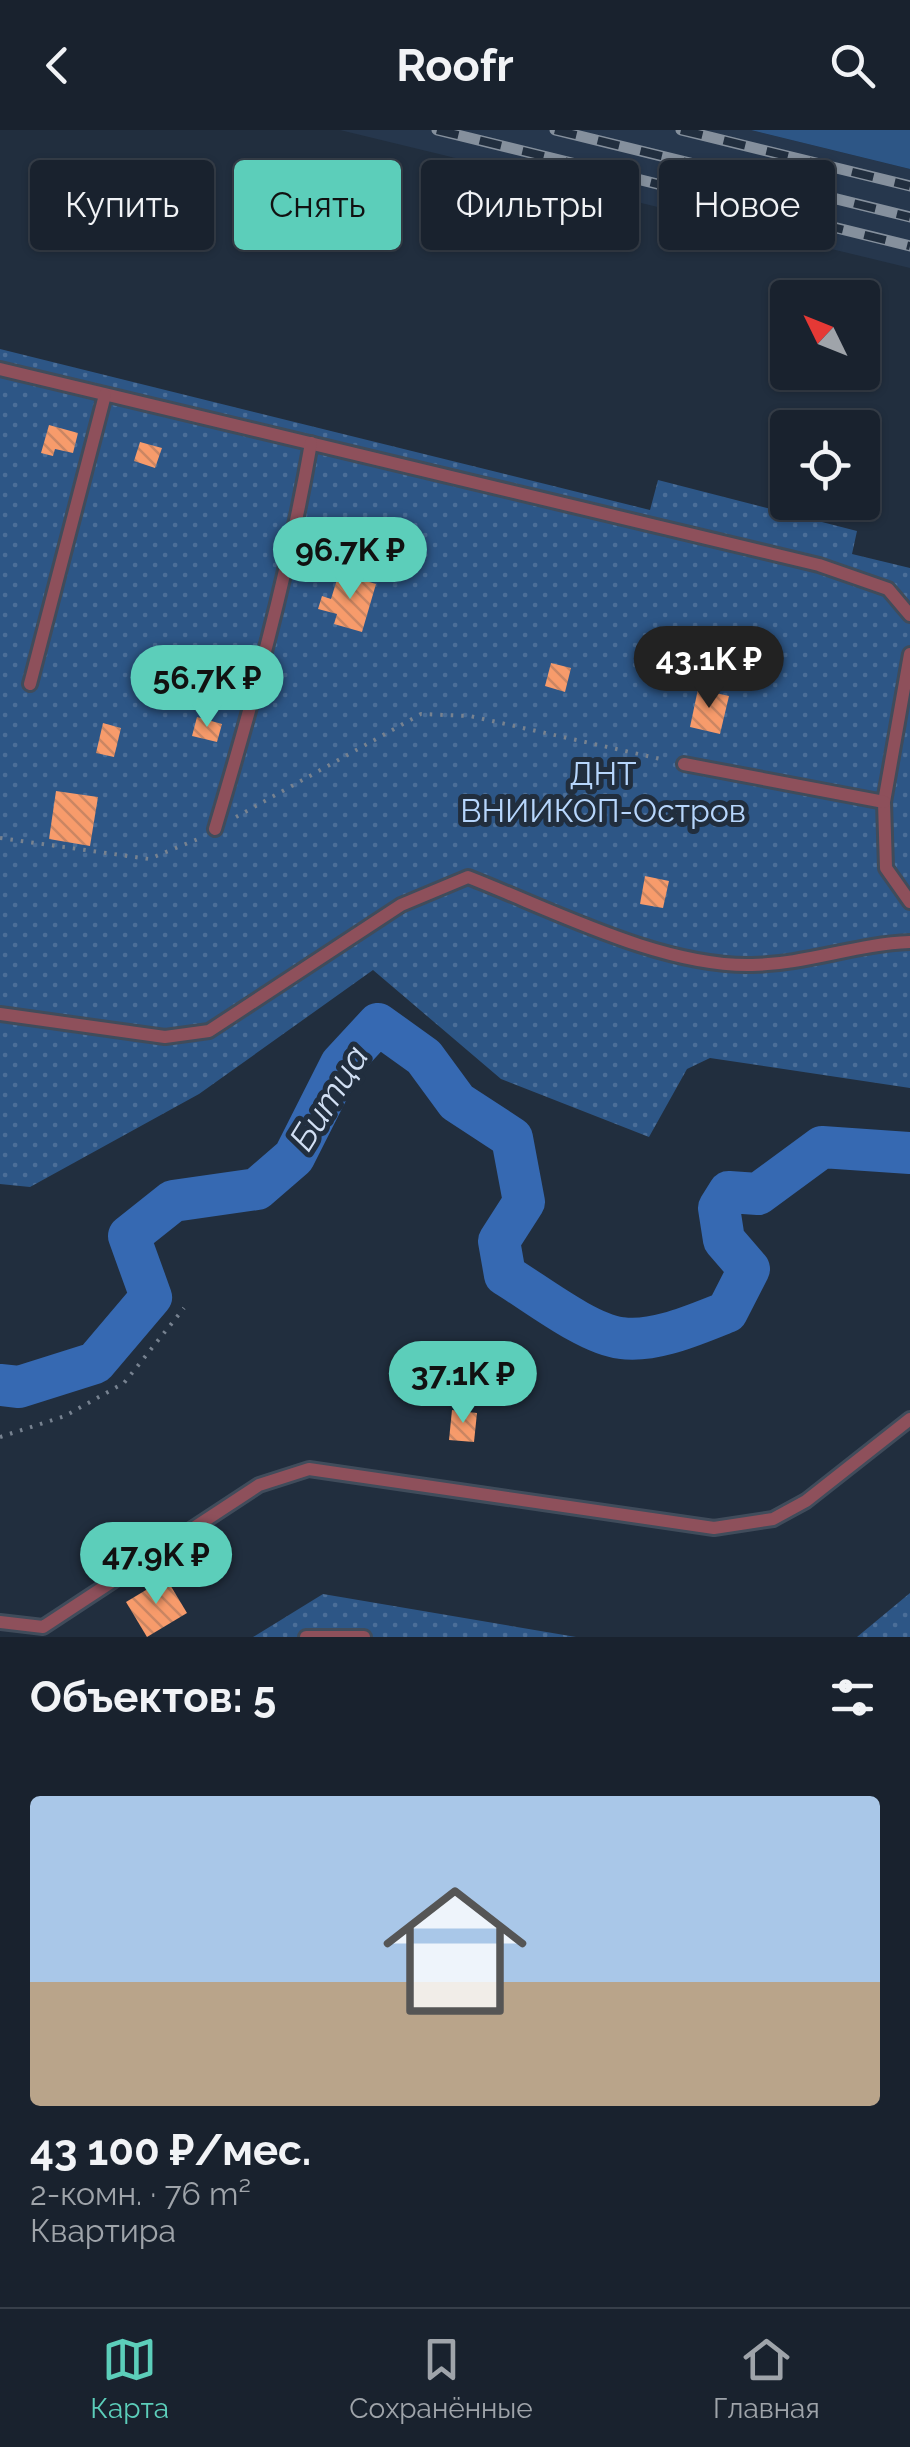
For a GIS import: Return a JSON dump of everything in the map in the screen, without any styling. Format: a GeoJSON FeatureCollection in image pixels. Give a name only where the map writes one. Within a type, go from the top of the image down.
{"type":"FeatureCollection","features":[{"type":"Feature","properties":{"kind":"lane"},"geometry":{"type":"LineString","coordinates":[[0,369],[819,566],[888,589],[910,615]]}},
{"type":"Feature","properties":{"kind":"lane"},"geometry":{"type":"LineString","coordinates":[[30,684],[105,395]]}},
{"type":"Feature","properties":{"kind":"lane"},"geometry":{"type":"LineString","coordinates":[[215,829],[276,616],[311,443]]}},
{"type":"Feature","properties":{"kind":"lane"},"geometry":{"type":"LineString","coordinates":[[910,654],[884,802],[886,868],[910,902]]}},
{"type":"Feature","properties":{"kind":"lane"},"geometry":{"type":"LineString","coordinates":[[684,764],[884,802]]}},
{"type":"Feature","properties":{"kind":"lane"},"geometry":{"type":"LineString","coordinates":[[0,1014],[165,1037],[209,1031],[401,905],[468,877],[676,956],[748,966],[807,962],[869,944],[910,942]]}},
{"type":"Feature","properties":{"kind":"lane"},"geometry":{"type":"LineString","coordinates":[[0,1622],[43,1627],[259,1485],[309,1469],[469,1490],[660,1524],[714,1528],[772,1519],[806,1501],[910,1420]]}},
{"type":"Feature","properties":{"kind":"lane"},"geometry":{"type":"LineString","coordinates":[[306,1637],[364,1637]]}},
{"type":"Feature","properties":{"kind":"path"},"geometry":{"type":"LineString","coordinates":[[0,838],[149,859],[188,845],[421,714],[470,716],[684,764]]}},
{"type":"Feature","properties":{"kind":"path"},"geometry":{"type":"LineString","coordinates":[[0,1437],[66,1416],[124,1382],[184,1308]]}},
{"type":"Feature","properties":{"kind":"shaded area"},"geometry":{"type":"Polygon","coordinates":[[[340,130],[751,130],[910,169],[910,268],[835,250],[835,160],[659,160],[659,207],[639,202],[639,160],[464,160],[340,130]]]}},
{"type":"Feature","properties":{"kind":"green space"},"geometry":{"type":"Polygon","coordinates":[[[751,130],[910,130],[910,169],[751,130]]]}},
{"type":"Feature","properties":{"kind":"green space","name":"ДНТ ВНИИКОП-Остров"},"geometry":{"type":"Polygon","coordinates":[[[0,349],[650,510],[658,480],[770,509],[770,520],[814,520],[857,531],[852,554],[910,568],[910,1088],[710,1058],[687,1069],[649,1137],[501,1079],[373,970],[199,1094],[30,1187],[0,1184],[0,349]]]}},
{"type":"Feature","properties":{"kind":"green space"},"geometry":{"type":"Polygon","coordinates":[[[910,1593],[910,1637],[857,1637],[910,1593]]]}},
{"type":"Feature","properties":{"kind":"green space"},"geometry":{"type":"Polygon","coordinates":[[[323,1594],[576,1637],[253,1637],[323,1594]]]}},
{"type":"Feature","properties":{"kind":"building"},"geometry":{"type":"Polygon","coordinates":[[[49,425],[78,433],[73,453],[55,449],[53,456],[41,453],[49,425]]]}},
{"type":"Feature","properties":{"kind":"building"},"geometry":{"type":"Polygon","coordinates":[[[140,442],[162,448],[155,468],[134,461],[140,442]]]}},
{"type":"Feature","properties":{"kind":"building"},"geometry":{"type":"Polygon","coordinates":[[[339,573],[376,584],[362,632],[334,624],[337,614],[318,609],[322,596],[331,599],[339,573]]]}},
{"type":"Feature","properties":{"kind":"building"},"geometry":{"type":"Polygon","coordinates":[[[551,663],[571,668],[565,692],[545,686],[551,663]]]}},
{"type":"Feature","properties":{"kind":"building"},"geometry":{"type":"Polygon","coordinates":[[[698,689],[729,696],[720,734],[690,727],[698,689]]]}},
{"type":"Feature","properties":{"kind":"building"},"geometry":{"type":"Polygon","coordinates":[[[197,717],[222,724],[217,742],[192,736],[197,717]]]}},
{"type":"Feature","properties":{"kind":"building"},"geometry":{"type":"Polygon","coordinates":[[[103,723],[121,728],[114,757],[96,753],[103,723]]]}},
{"type":"Feature","properties":{"kind":"building"},"geometry":{"type":"Polygon","coordinates":[[[56,791],[98,797],[90,846],[49,839],[56,791]]]}},
{"type":"Feature","properties":{"kind":"building"},"geometry":{"type":"Polygon","coordinates":[[[645,876],[669,881],[663,908],[640,904],[645,876]]]}},
{"type":"Feature","properties":{"kind":"building"},"geometry":{"type":"Polygon","coordinates":[[[452,1410],[477,1413],[474,1442],[449,1440],[452,1410]]]}},
{"type":"Feature","properties":{"kind":"building"},"geometry":{"type":"Polygon","coordinates":[[[166,1578],[187,1613],[147,1637],[126,1602],[166,1578]]]}},
{"type":"Feature","properties":{"kind":"waterway","name":"Битца"},"geometry":{"type":"LineString","coordinates":[[0,1385],[19,1387],[95,1363],[151,1297],[129,1236],[173,1201],[257,1189],[294,1157],[341,1064],[378,1024],[424,1057],[457,1102],[512,1138],[524,1202],[499,1241],[505,1275],[577,1321],[607,1335],[634,1339],[661,1335],[727,1312],[749,1269],[724,1240],[719,1208],[729,1192],[758,1194],[822,1147],[910,1153]]}},
{"type":"Feature","properties":{"kind":"railway"},"geometry":{"type":"LineString","coordinates":[[437,130],[910,246]]}},
{"type":"Feature","properties":{"kind":"railway"},"geometry":{"type":"LineString","coordinates":[[555,130],[910,217]]}},
{"type":"Feature","properties":{"kind":"railway"},"geometry":{"type":"LineString","coordinates":[[681,130],[910,186]]}}]}
